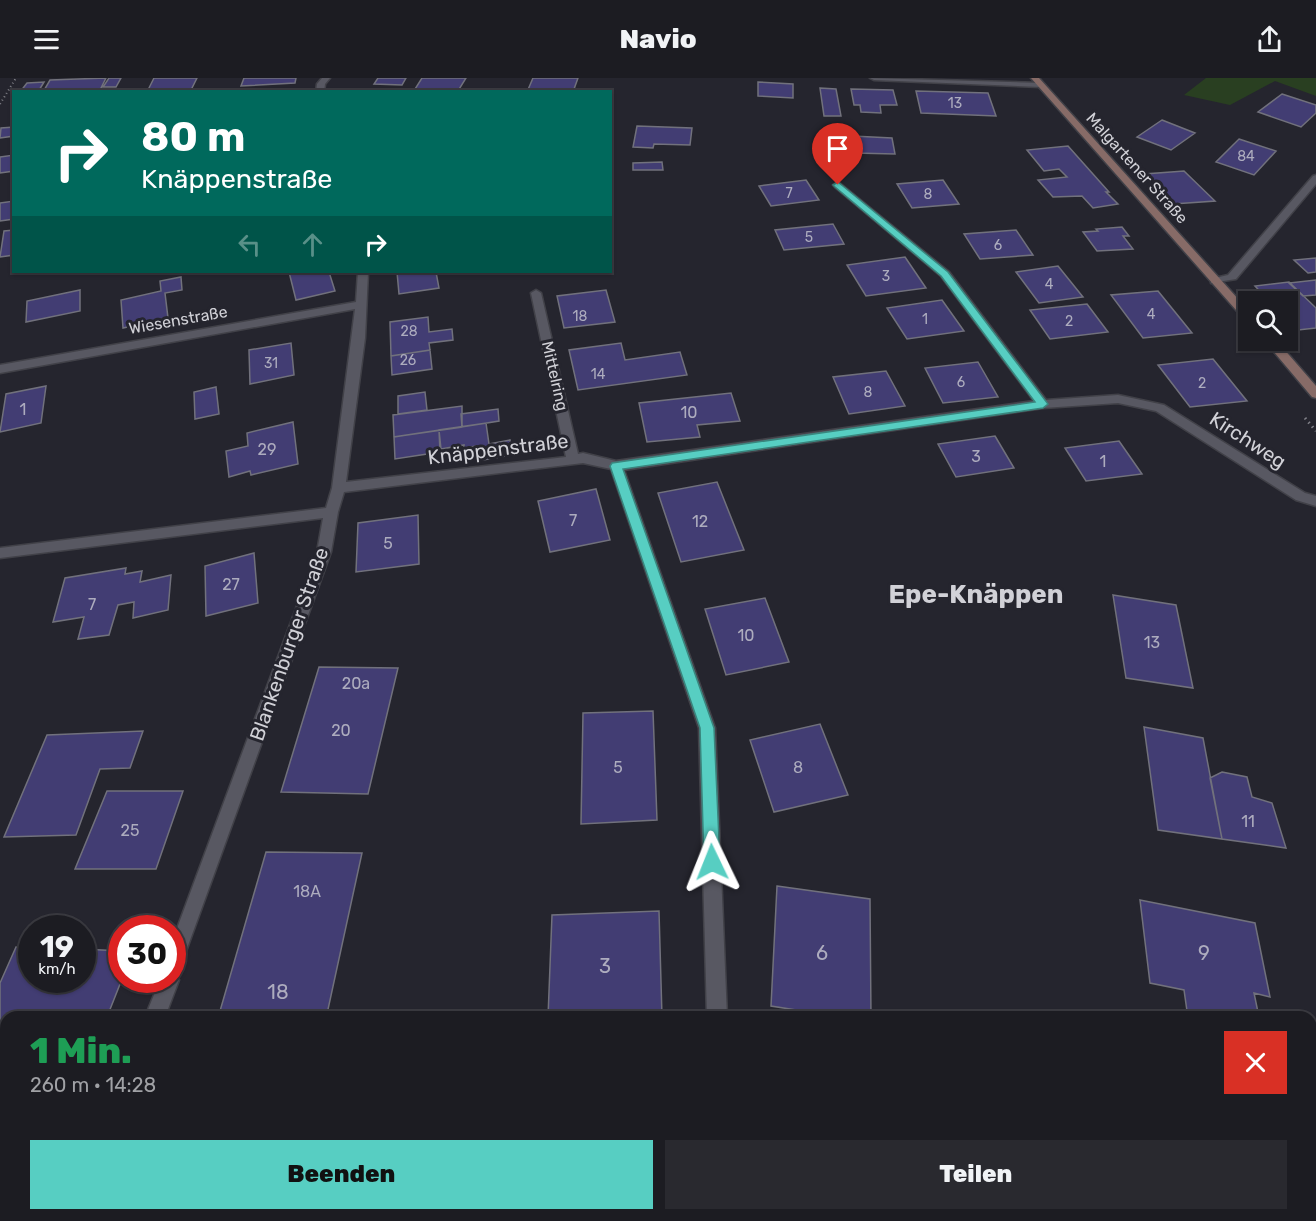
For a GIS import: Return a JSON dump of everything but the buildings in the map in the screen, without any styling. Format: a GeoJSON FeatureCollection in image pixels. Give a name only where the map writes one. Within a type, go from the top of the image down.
{"type":"FeatureCollection","features":[{"type":"Feature","properties":{"kind":"street"},"geometry":{"type":"LineString","coordinates":[[874,78],[1038,81]]}},
{"type":"Feature","properties":{"kind":"street","name":"Malgartener Straße"},"geometry":{"type":"LineString","coordinates":[[1038,81],[1238,306]]}},
{"type":"Feature","properties":{"kind":"street"},"geometry":{"type":"LineString","coordinates":[[1215,281],[1232,277],[1316,178]]}},
{"type":"Feature","properties":{"kind":"street"},"geometry":{"type":"LineString","coordinates":[[838,185],[945,274],[1043,404]]}},
{"type":"Feature","properties":{"kind":"street","name":"Blankenburger Straße"},"geometry":{"type":"LineString","coordinates":[[186,931],[324,552],[331,512],[339,488],[362,304],[363,273]]}},
{"type":"Feature","properties":{"kind":"street","name":"Mittelring"},"geometry":{"type":"LineString","coordinates":[[536,293],[573,460]]}},
{"type":"Feature","properties":{"kind":"street","name":"Wiesenstraße"},"geometry":{"type":"LineString","coordinates":[[0,369],[362,304]]}},
{"type":"Feature","properties":{"kind":"street"},"geometry":{"type":"LineString","coordinates":[[1279,351],[1316,394]]}},
{"type":"Feature","properties":{"kind":"street","name":"Knäppenstraße"},"geometry":{"type":"LineString","coordinates":[[339,488],[583,458],[616,466],[1043,404],[1118,399],[1160,408],[1191,426]]}},
{"type":"Feature","properties":{"kind":"street","name":"Kirchweg"},"geometry":{"type":"LineString","coordinates":[[1191,426],[1301,497],[1316,501]]}},
{"type":"Feature","properties":{"kind":"street"},"geometry":{"type":"LineString","coordinates":[[616,466],[707,728],[717,1011]]}},
{"type":"Feature","properties":{"kind":"street"},"geometry":{"type":"LineString","coordinates":[[0,553],[331,512]]}},
{"type":"Feature","properties":{"kind":"street"},"geometry":{"type":"LineString","coordinates":[[157,1011],[164,993]]}},
{"type":"Feature","properties":{"kind":"path"},"geometry":{"type":"LineString","coordinates":[[0,104],[16,78]]}},
{"type":"Feature","properties":{"kind":"green space"},"geometry":{"type":"Polygon","coordinates":[[[1206,78],[1316,78],[1316,96],[1275,81],[1230,105],[1184,95],[1206,78]]]}},
{"type":"Feature","properties":{"kind":"district","name":"Epe-Knäppen"},"geometry":{"type":"Point","coordinates":[976,594]}},
{"type":"Feature","properties":{"kind":"route"},"geometry":{"type":"LineString","coordinates":[[712,862],[707,728],[616,466],[1043,404],[945,274],[838,185]]}}]}
